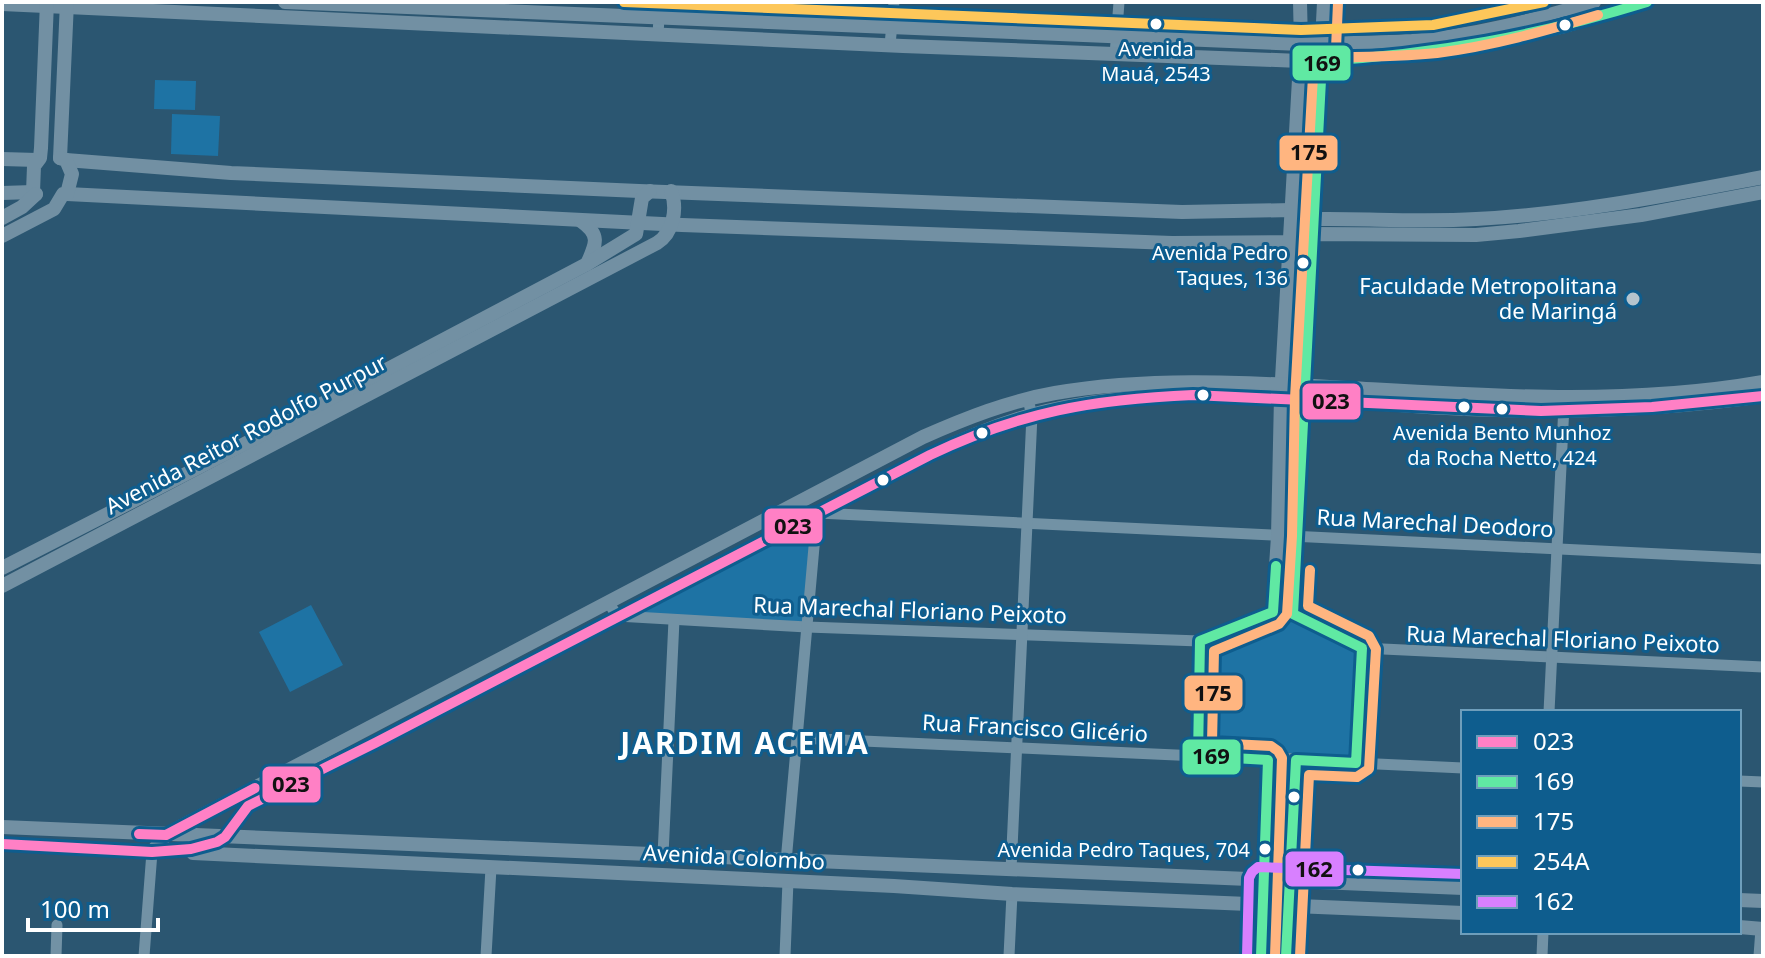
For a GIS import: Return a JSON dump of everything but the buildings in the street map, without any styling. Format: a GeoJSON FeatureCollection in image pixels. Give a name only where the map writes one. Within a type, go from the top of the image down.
{"type":"FeatureCollection","features":[{"type":"Feature","properties":{"kind":"main road"},"geometry":{"type":"LineString","coordinates":[[1273,612],[1301,44],[1300,2]]}},
{"type":"Feature","properties":{"kind":"main road"},"geometry":{"type":"LineString","coordinates":[[1293,614],[1324,2]]}},
{"type":"Feature","properties":{"kind":"main road"},"geometry":{"type":"LineString","coordinates":[[281,7],[435,23],[1115,55],[1322,61],[1416,55],[1478,45],[1559,20],[1594,2]]}},
{"type":"Feature","properties":{"kind":"main road"},"geometry":{"type":"LineString","coordinates":[[2,4],[281,7],[436,4],[660,10],[892,27],[1322,44],[1428,39],[1559,20],[1647,2]]}},
{"type":"Feature","properties":{"kind":"main road"},"geometry":{"type":"LineString","coordinates":[[2,218],[22,207],[34,191],[44,82],[47,4]]}},
{"type":"Feature","properties":{"kind":"main road"},"geometry":{"type":"LineString","coordinates":[[2,236],[54,209],[67,193],[72,174],[65,161],[63,82],[67,4]]}},
{"type":"Feature","properties":{"kind":"main road"},"geometry":{"type":"LineString","coordinates":[[44,82],[63,82]]}},
{"type":"Feature","properties":{"kind":"main road"},"geometry":{"type":"LineString","coordinates":[[2,159],[646,195],[1182,212],[1292,210],[1314,227]]}},
{"type":"Feature","properties":{"kind":"main road"},"geometry":{"type":"LineString","coordinates":[[1476,227],[1763,177]]}},
{"type":"Feature","properties":{"kind":"main road"},"geometry":{"type":"LineString","coordinates":[[2,193],[34,191],[581,221],[672,220],[1172,243],[1290,242],[1314,227],[1476,227],[1641,215],[1763,192]]}},
{"type":"Feature","properties":{"kind":"main road"},"geometry":{"type":"LineString","coordinates":[[507,313],[636,234],[646,195]]}},
{"type":"Feature","properties":{"kind":"main road"},"geometry":{"type":"LineString","coordinates":[[507,313],[657,243],[669,233],[672,195]]}},
{"type":"Feature","properties":{"kind":"main road"},"geometry":{"type":"LineString","coordinates":[[581,221],[593,230],[595,236],[587,264]]}},
{"type":"Feature","properties":{"kind":"main road","name":"Avenida Reitor Rodolfo Purpur"},"geometry":{"type":"LineString","coordinates":[[2,586],[39,558],[507,313]]}},
{"type":"Feature","properties":{"kind":"main road"},"geometry":{"type":"LineString","coordinates":[[1670,400],[1763,382]]}},
{"type":"Feature","properties":{"kind":"main road"},"geometry":{"type":"LineString","coordinates":[[152,852],[166,835],[923,437],[975,414],[1053,393],[1118,385],[1564,405],[1763,396]]}},
{"type":"Feature","properties":{"kind":"main road"},"geometry":{"type":"LineString","coordinates":[[152,852],[203,847],[225,837],[248,806],[386,738],[957,442],[1032,415],[1192,389]]}},
{"type":"Feature","properties":{"kind":"main road","name":"Avenida Reitor Rodolfo Purpur"},"geometry":{"type":"LineString","coordinates":[[2,568],[39,558]]}},
{"type":"Feature","properties":{"kind":"main road"},"geometry":{"type":"LineString","coordinates":[[1198,756],[1200,641],[1273,612],[1293,614],[1362,648],[1356,763]]}},
{"type":"Feature","properties":{"kind":"main road"},"geometry":{"type":"LineString","coordinates":[[379,723],[386,738]]}},
{"type":"Feature","properties":{"kind":"main road","name":"Rua Francisco Glicério"},"geometry":{"type":"LineString","coordinates":[[1198,756],[1356,763]]}},
{"type":"Feature","properties":{"kind":"main road"},"geometry":{"type":"LineString","coordinates":[[1261,956],[1268,760]]}},
{"type":"Feature","properties":{"kind":"main road"},"geometry":{"type":"LineString","coordinates":[[1286,956],[1296,760]]}},
{"type":"Feature","properties":{"kind":"main road","name":"Avenida Colombo"},"geometry":{"type":"LineString","coordinates":[[2,827],[1461,888]]}},
{"type":"Feature","properties":{"kind":"main road"},"geometry":{"type":"LineString","coordinates":[[319,859],[329,850],[347,842]]}},
{"type":"Feature","properties":{"kind":"main road","name":"Avenida Colombo"},"geometry":{"type":"LineString","coordinates":[[2,844],[1461,913]]}},
{"type":"Feature","properties":{"kind":"main road"},"geometry":{"type":"LineString","coordinates":[[617,874],[634,854]]}},
{"type":"Feature","properties":{"kind":"main road"},"geometry":{"type":"LineString","coordinates":[[894,886],[899,866]]}},
{"type":"Feature","properties":{"kind":"main road"},"geometry":{"type":"LineString","coordinates":[[911,887],[915,867]]}},
{"type":"Feature","properties":{"kind":"main road"},"geometry":{"type":"LineString","coordinates":[[1741,900],[1763,901]]}},
{"type":"Feature","properties":{"kind":"main road"},"geometry":{"type":"LineString","coordinates":[[1741,927],[1762,929]]}},
{"type":"Feature","properties":{"kind":"street"},"geometry":{"type":"LineString","coordinates":[[890,45],[894,2]]}},
{"type":"Feature","properties":{"kind":"street"},"geometry":{"type":"LineString","coordinates":[[1115,55],[1119,2]]}},
{"type":"Feature","properties":{"kind":"street"},"geometry":{"type":"LineString","coordinates":[[435,23],[436,4]]}},
{"type":"Feature","properties":{"kind":"street"},"geometry":{"type":"LineString","coordinates":[[658,34],[660,10]]}},
{"type":"Feature","properties":{"kind":"street"},"geometry":{"type":"LineString","coordinates":[[1011,870],[1032,415],[1028,400]]}},
{"type":"Feature","properties":{"kind":"street"},"geometry":{"type":"LineString","coordinates":[[1549,710],[1564,405]]}},
{"type":"Feature","properties":{"kind":"street"},"geometry":{"type":"LineString","coordinates":[[786,862],[817,513],[808,497]]}},
{"type":"Feature","properties":{"kind":"street","name":"Rua Marechal Deodoro"},"geometry":{"type":"LineString","coordinates":[[817,513],[1763,559]]}},
{"type":"Feature","properties":{"kind":"street"},"geometry":{"type":"LineString","coordinates":[[609,603],[617,616]]}},
{"type":"Feature","properties":{"kind":"street","name":"Rua Marechal Floriano Peixoto"},"geometry":{"type":"LineString","coordinates":[[617,616],[807,627],[1200,641]]}},
{"type":"Feature","properties":{"kind":"street"},"geometry":{"type":"LineString","coordinates":[[663,855],[674,620]]}},
{"type":"Feature","properties":{"kind":"street","name":"Rua Marechal Floriano Peixoto"},"geometry":{"type":"LineString","coordinates":[[1362,648],[1763,667]]}},
{"type":"Feature","properties":{"kind":"street","name":"Rua Francisco Glicério"},"geometry":{"type":"LineString","coordinates":[[797,738],[1198,756]]}},
{"type":"Feature","properties":{"kind":"street","name":"Rua Francisco Glicério"},"geometry":{"type":"LineString","coordinates":[[1356,763],[1461,768]]}},
{"type":"Feature","properties":{"kind":"street"},"geometry":{"type":"LineString","coordinates":[[1741,781],[1763,782]]}},
{"type":"Feature","properties":{"kind":"street"},"geometry":{"type":"LineString","coordinates":[[144,956],[152,852]]}},
{"type":"Feature","properties":{"kind":"street"},"geometry":{"type":"LineString","coordinates":[[486,956],[491,868]]}},
{"type":"Feature","properties":{"kind":"street"},"geometry":{"type":"LineString","coordinates":[[785,956],[788,881]]}},
{"type":"Feature","properties":{"kind":"street"},"geometry":{"type":"LineString","coordinates":[[1009,956],[1012,894]]}},
{"type":"Feature","properties":{"kind":"street"},"geometry":{"type":"LineString","coordinates":[[56,956],[57,925]]}},
{"type":"Feature","properties":{"kind":"street"},"geometry":{"type":"LineString","coordinates":[[1759,956],[1762,929]]}},
{"type":"Feature","properties":{"kind":"street"},"geometry":{"type":"LineString","coordinates":[[1542,956],[1543,934]]}},
{"type":"Feature","properties":{"kind":"shaded area"},"geometry":{"type":"Polygon","coordinates":[[[155,80],[196,81],[195,110],[154,109],[155,80]]]}},
{"type":"Feature","properties":{"kind":"shaded area"},"geometry":{"type":"Polygon","coordinates":[[[172,114],[220,116],[218,156],[171,154],[172,114]]]}},
{"type":"Feature","properties":{"kind":"shaded area"},"geometry":{"type":"Polygon","coordinates":[[[817,513],[807,627],[617,616],[817,513]]]}},
{"type":"Feature","properties":{"kind":"shaded area"},"geometry":{"type":"Polygon","coordinates":[[[311,605],[343,665],[290,692],[259,632],[311,605]]]}},
{"type":"Feature","properties":{"kind":"shaded area"},"geometry":{"type":"Polygon","coordinates":[[[1273,612],[1362,648],[1356,763],[1198,756],[1200,641],[1273,612]]]}},
{"type":"Feature","properties":{"kind":"transit line","name":"254A"},"geometry":{"type":"LineString","coordinates":[[624,2],[1301,30],[1433,25],[1544,2]]}},
{"type":"Feature","properties":{"kind":"transit line","name":"169"},"geometry":{"type":"LineString","coordinates":[[1286,956],[1296,760],[1356,763],[1362,648],[1293,614],[1322,61],[1406,54],[1486,42],[1566,25],[1647,2]]}},
{"type":"Feature","properties":{"kind":"transit line","name":"175"},"geometry":{"type":"LineString","coordinates":[[1335,71],[1338,3]]}},
{"type":"Feature","properties":{"kind":"transit line","name":"175"},"geometry":{"type":"LineString","coordinates":[[1275,956],[1282,758],[1271,746],[1212,743],[1214,651],[1279,624],[1287,614],[1295,398],[1314,58],[1458,50],[1598,15]]}},
{"type":"Feature","properties":{"kind":"transit line","name":"023"},"geometry":{"type":"LineString","coordinates":[[2,844],[152,852],[191,849],[217,842],[225,837],[248,806],[930,455],[995,428],[1058,410],[1123,400],[1193,395],[1541,411],[1652,407],[1763,396]]}},
{"type":"Feature","properties":{"kind":"transit line","name":"169"},"geometry":{"type":"LineString","coordinates":[[1261,956],[1268,760],[1198,756],[1200,641],[1273,612],[1276,566]]}},
{"type":"Feature","properties":{"kind":"transit line","name":"175"},"geometry":{"type":"LineString","coordinates":[[1300,956],[1309,775],[1357,777],[1369,769],[1376,649],[1369,636],[1308,606],[1310,570]]}},
{"type":"Feature","properties":{"kind":"transit line","name":"023"},"geometry":{"type":"LineString","coordinates":[[139,834],[166,835],[255,788]]}},
{"type":"Feature","properties":{"kind":"transit line","name":"162"},"geometry":{"type":"LineString","coordinates":[[1247,956],[1249,878],[1258,867],[1461,874]]}},
{"type":"Feature","properties":{"kind":"place","name":"Avenida Mauá, 2543"},"geometry":{"type":"Point","coordinates":[1156,24]}},
{"type":"Feature","properties":{"kind":"place","name":"Avenida Pedro Taques, 136"},"geometry":{"type":"Point","coordinates":[1303,263]}},
{"type":"Feature","properties":{"kind":"place","name":"Faculdade Metropolitana de Maringá"},"geometry":{"type":"Point","coordinates":[1633,299]}},
{"type":"Feature","properties":{"kind":"place","name":"Avenida Bento Munhoz da Rocha Netto, 424"},"geometry":{"type":"Point","coordinates":[1502,409]}},
{"type":"Feature","properties":{"kind":"place","name":"Avenida Pedro Taques, 704"},"geometry":{"type":"Point","coordinates":[1265,849]}},
{"type":"Feature","properties":{"kind":"district","name":"JARDIM ACEMA"},"geometry":{"type":"Point","coordinates":[745,744]}}]}
